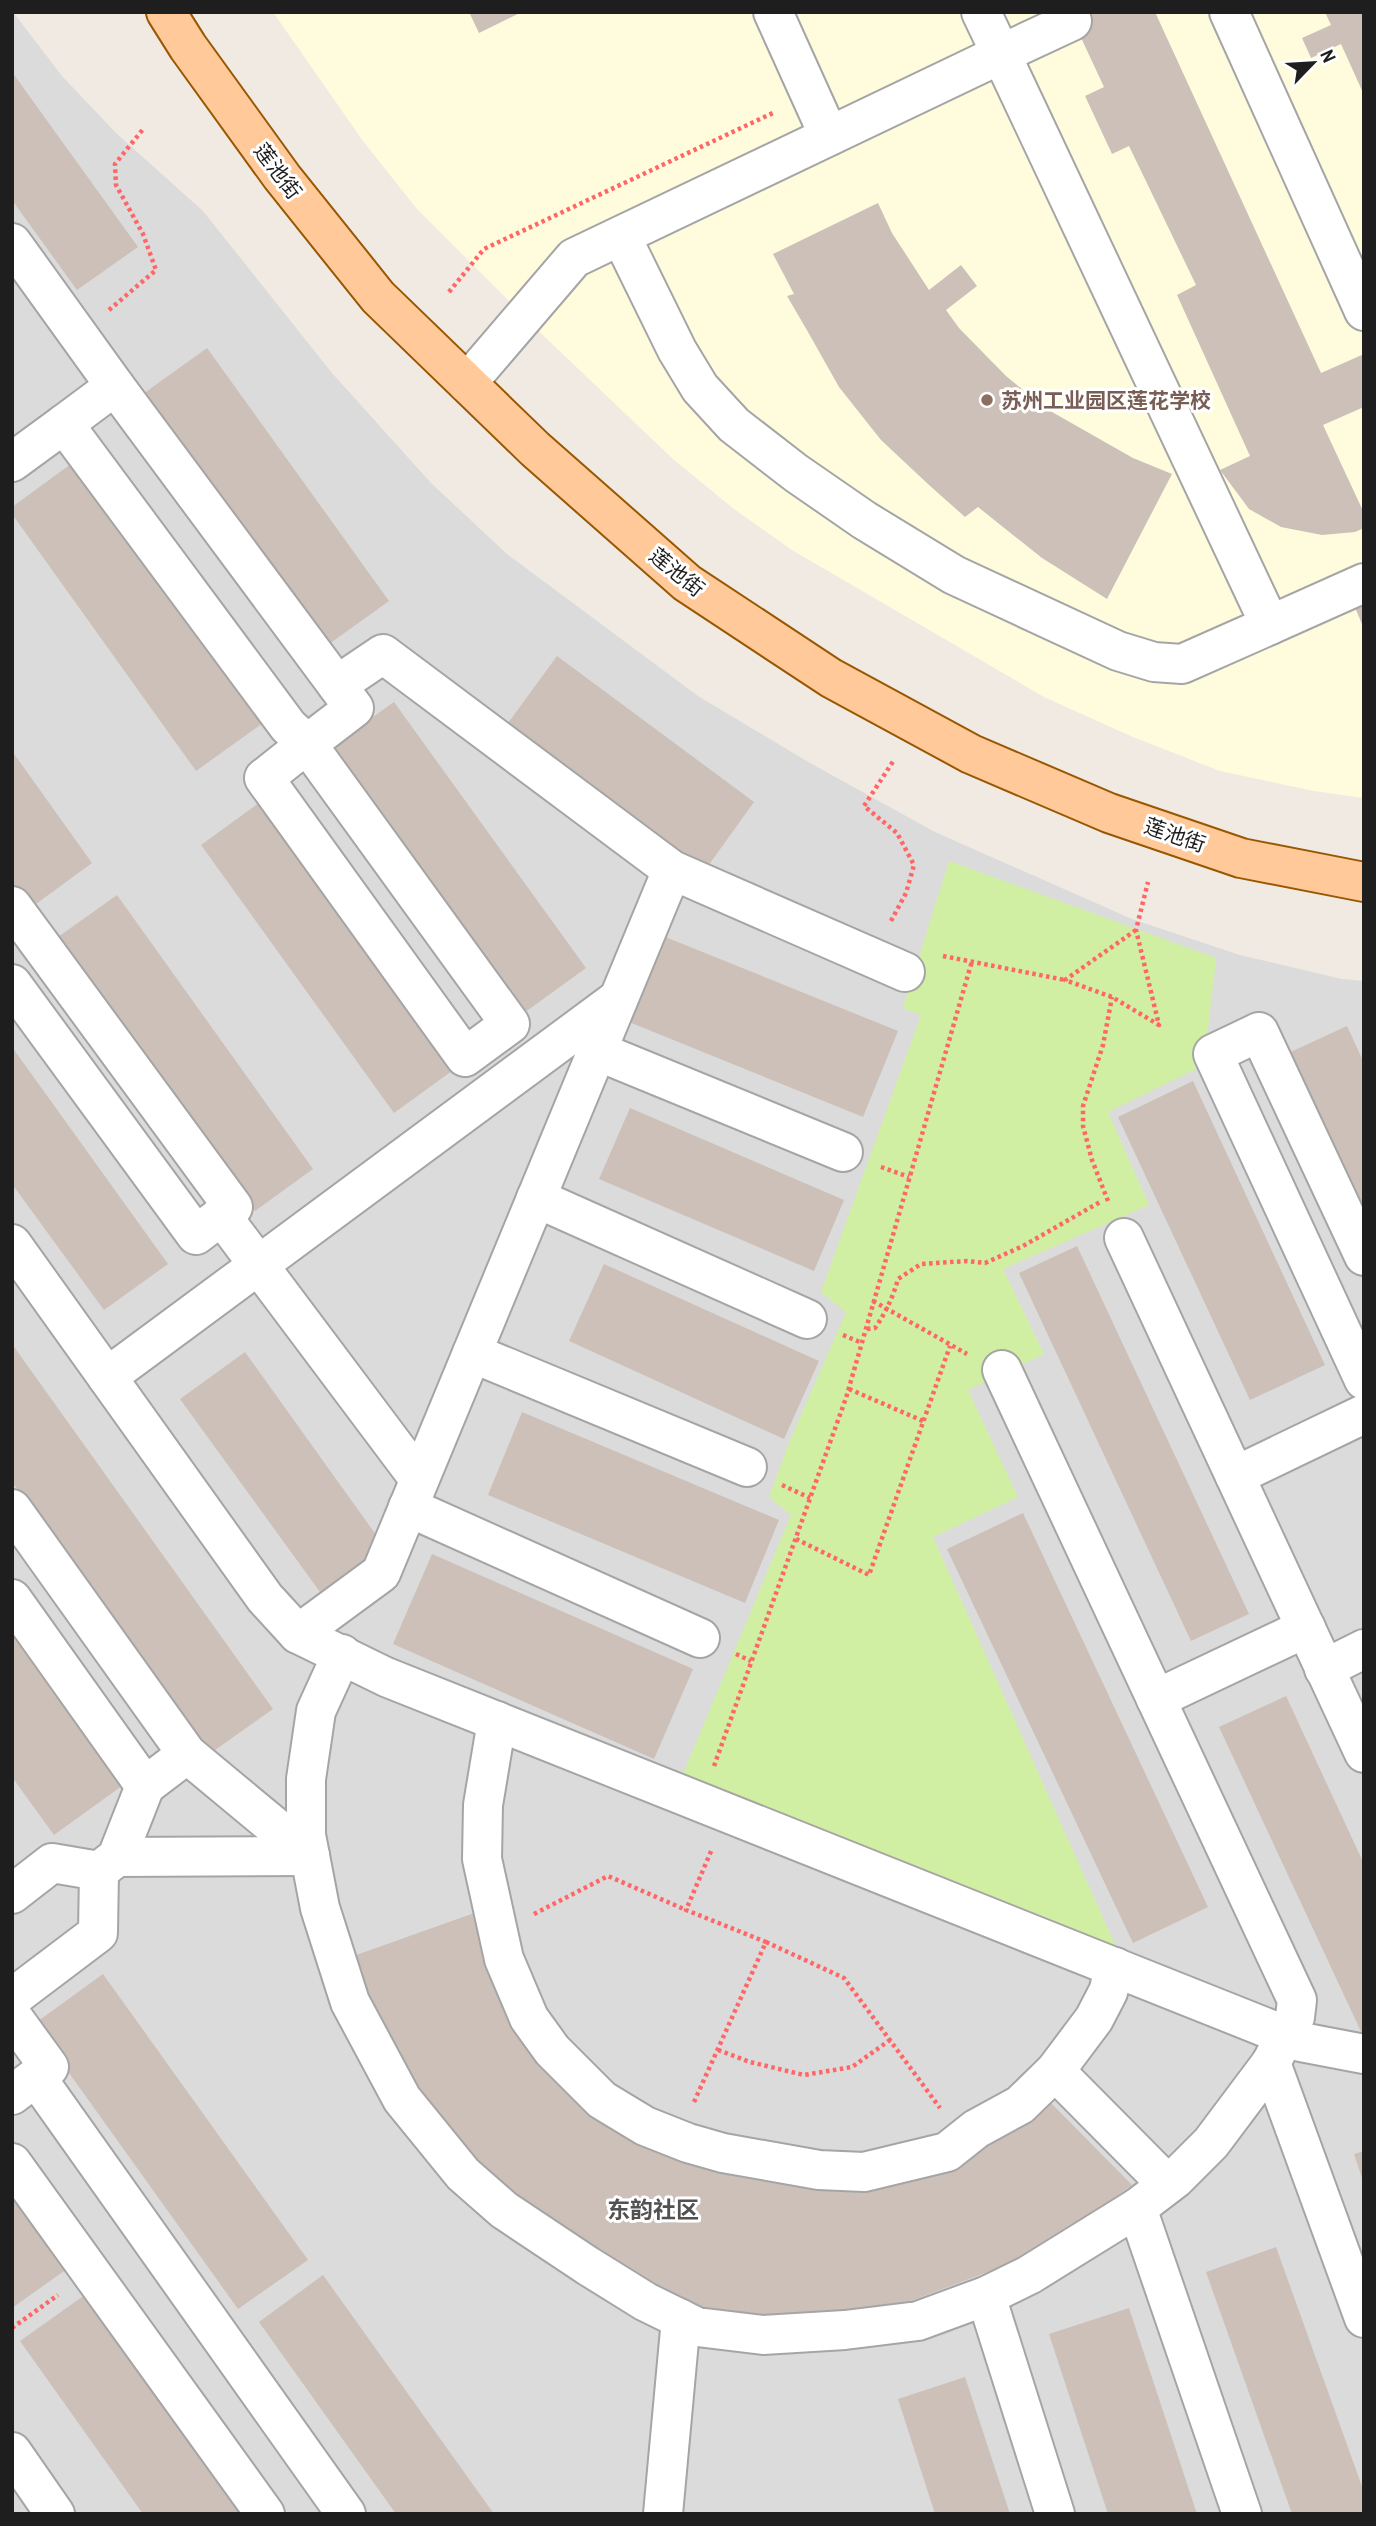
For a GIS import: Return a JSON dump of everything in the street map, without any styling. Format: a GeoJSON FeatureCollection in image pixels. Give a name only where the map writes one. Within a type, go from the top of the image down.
{"type":"FeatureCollection","features":[{"type":"Feature","properties":{"kind":"main road","name":"莲池街"},"geometry":{"type":"LineString","coordinates":[[166,12],[187,47],[282,177],[378,297],[535,449],[687,583],[831,678],[971,754],[1109,813],[1241,858],[1364,883]]}},
{"type":"Feature","properties":{"kind":"street"},"geometry":{"type":"LineString","coordinates":[[773,12],[829,136]]}},
{"type":"Feature","properties":{"kind":"street"},"geometry":{"type":"LineString","coordinates":[[981,12],[1270,625]]}},
{"type":"Feature","properties":{"kind":"street"},"geometry":{"type":"LineString","coordinates":[[1229,12],[1364,311]]}},
{"type":"Feature","properties":{"kind":"street"},"geometry":{"type":"LineString","coordinates":[[467,383],[574,258],[1072,21]]}},
{"type":"Feature","properties":{"kind":"street"},"geometry":{"type":"LineString","coordinates":[[621,236],[677,350],[700,388],[734,425],[796,473],[864,520],[954,575],[1118,651],[1154,662],[1182,664],[1364,583]]}},
{"type":"Feature","properties":{"kind":"street"},"geometry":{"type":"LineString","coordinates":[[17,259],[79,335],[354,708],[307,744],[264,778],[465,1057],[510,1024],[307,744],[288,726],[65,424]]}},
{"type":"Feature","properties":{"kind":"street"},"geometry":{"type":"LineString","coordinates":[[12,462],[115,386]]}},
{"type":"Feature","properties":{"kind":"street"},"geometry":{"type":"LineString","coordinates":[[337,685],[383,654],[672,870],[905,972]]}},
{"type":"Feature","properties":{"kind":"street"},"geometry":{"type":"LineString","coordinates":[[298,1634],[381,1573],[672,870]]}},
{"type":"Feature","properties":{"kind":"street"},"geometry":{"type":"LineString","coordinates":[[12,984],[196,1235],[233,1207],[18,926]]}},
{"type":"Feature","properties":{"kind":"street"},"geometry":{"type":"LineString","coordinates":[[107,1377],[618,999]]}},
{"type":"Feature","properties":{"kind":"street"},"geometry":{"type":"LineString","coordinates":[[1364,1256],[1259,1032],[1213,1054],[1364,1380]]}},
{"type":"Feature","properties":{"kind":"street"},"geometry":{"type":"LineString","coordinates":[[487,1041],[513,1077]]}},
{"type":"Feature","properties":{"kind":"street"},"geometry":{"type":"LineString","coordinates":[[597,1051],[843,1152]]}},
{"type":"Feature","properties":{"kind":"street"},"geometry":{"type":"LineString","coordinates":[[536,1198],[807,1319]]}},
{"type":"Feature","properties":{"kind":"street"},"geometry":{"type":"LineString","coordinates":[[221,1215],[258,1264],[414,1493],[700,1638]]}},
{"type":"Feature","properties":{"kind":"street"},"geometry":{"type":"LineString","coordinates":[[1124,1238],[1364,1753]]}},
{"type":"Feature","properties":{"kind":"street"},"geometry":{"type":"LineString","coordinates":[[12,1244],[265,1598],[298,1634],[386,1676],[1115,1967],[1279,2050],[1364,2318]]}},
{"type":"Feature","properties":{"kind":"street"},"geometry":{"type":"LineString","coordinates":[[472,1353],[747,1467]]}},
{"type":"Feature","properties":{"kind":"street"},"geometry":{"type":"LineString","coordinates":[[342,1654],[316,1711],[306,1779],[306,1835],[320,1908],[350,2002],[402,2099],[463,2174],[504,2210],[646,2302],[697,2327],[762,2334],[845,2330],[918,2321],[986,2296],[1029,2275],[1137,2208],[1211,2143],[1279,2050],[1296,2017],[1297,2000],[1002,1370]]}},
{"type":"Feature","properties":{"kind":"street"},"geometry":{"type":"LineString","coordinates":[[1235,1476],[1364,1414]]}},
{"type":"Feature","properties":{"kind":"street"},"geometry":{"type":"LineString","coordinates":[[12,1509],[187,1754],[310,1857]]}},
{"type":"Feature","properties":{"kind":"street"},"geometry":{"type":"LineString","coordinates":[[12,1599],[145,1786]]}},
{"type":"Feature","properties":{"kind":"street"},"geometry":{"type":"LineString","coordinates":[[1156,1699],[1306,1628]]}},
{"type":"Feature","properties":{"kind":"street"},"geometry":{"type":"LineString","coordinates":[[1324,1669],[1364,1649]]}},
{"type":"Feature","properties":{"kind":"street"},"geometry":{"type":"LineString","coordinates":[[497,1721],[483,1804],[482,1859],[504,1959],[529,2018],[552,2050],[602,2100],[645,2126],[723,2153],[776,2164],[864,2172],[947,2152],[976,2129],[1020,2105],[1055,2071],[1094,2019],[1108,1992],[1115,1967]]}},
{"type":"Feature","properties":{"kind":"street"},"geometry":{"type":"LineString","coordinates":[[12,1998],[98,1933],[108,1864],[145,1786],[187,1754]]}},
{"type":"Feature","properties":{"kind":"street"},"geometry":{"type":"LineString","coordinates":[[12,1894],[52,1863],[108,1864],[310,1857]]}},
{"type":"Feature","properties":{"kind":"street"},"geometry":{"type":"LineString","coordinates":[[12,2015],[50,2067],[24,2086],[346,2514]]}},
{"type":"Feature","properties":{"kind":"street"},"geometry":{"type":"LineString","coordinates":[[1279,2050],[1301,2042],[1364,2054]]}},
{"type":"Feature","properties":{"kind":"street"},"geometry":{"type":"LineString","coordinates":[[1055,2071],[1167,2184]]}},
{"type":"Feature","properties":{"kind":"street"},"geometry":{"type":"LineString","coordinates":[[12,2163],[265,2514]]}},
{"type":"Feature","properties":{"kind":"street"},"geometry":{"type":"LineString","coordinates":[[1137,2208],[1242,2514]]}},
{"type":"Feature","properties":{"kind":"street"},"geometry":{"type":"LineString","coordinates":[[986,2296],[1055,2514]]}},
{"type":"Feature","properties":{"kind":"street"},"geometry":{"type":"LineString","coordinates":[[663,2514],[681,2319]]}},
{"type":"Feature","properties":{"kind":"street"},"geometry":{"type":"LineString","coordinates":[[12,2452],[55,2514]]}},
{"type":"Feature","properties":{"kind":"path"},"geometry":{"type":"LineString","coordinates":[[449,292],[484,249],[811,96]]}},
{"type":"Feature","properties":{"kind":"path"},"geometry":{"type":"LineString","coordinates":[[79,335],[156,270],[143,234],[116,185],[115,164],[144,128]]}},
{"type":"Feature","properties":{"kind":"path"},"geometry":{"type":"LineString","coordinates":[[870,957],[906,893],[914,865],[897,833],[864,806],[894,760]]}},
{"type":"Feature","properties":{"kind":"path"},"geometry":{"type":"LineString","coordinates":[[905,972],[927,959],[946,956],[1065,980],[1112,997],[1159,1025],[1136,930],[1148,882]]}},
{"type":"Feature","properties":{"kind":"path"},"geometry":{"type":"LineString","coordinates":[[1065,980],[1136,930]]}},
{"type":"Feature","properties":{"kind":"path"},"geometry":{"type":"LineString","coordinates":[[686,1910],[796,1539],[849,1389],[972,961]]}},
{"type":"Feature","properties":{"kind":"path"},"geometry":{"type":"LineString","coordinates":[[1112,997],[1103,1045],[1083,1106],[1083,1126],[1092,1160],[1124,1238]]}},
{"type":"Feature","properties":{"kind":"path"},"geometry":{"type":"LineString","coordinates":[[866,1329],[875,1328],[894,1296],[898,1279],[920,1264],[967,1261],[985,1264],[1107,1199]]}},
{"type":"Feature","properties":{"kind":"path"},"geometry":{"type":"LineString","coordinates":[[873,1301],[950,1346],[1002,1370]]}},
{"type":"Feature","properties":{"kind":"path"},"geometry":{"type":"LineString","coordinates":[[796,1539],[869,1575],[950,1346]]}},
{"type":"Feature","properties":{"kind":"path"},"geometry":{"type":"LineString","coordinates":[[849,1389],[923,1421]]}},
{"type":"Feature","properties":{"kind":"path"},"geometry":{"type":"LineString","coordinates":[[497,1933],[608,1876],[766,1942],[844,1978],[963,2139]]}},
{"type":"Feature","properties":{"kind":"path"},"geometry":{"type":"LineString","coordinates":[[678,2138],[766,1942]]}},
{"type":"Feature","properties":{"kind":"path"},"geometry":{"type":"LineString","coordinates":[[718,2050],[750,2062],[804,2075],[852,2067],[890,2040]]}},
{"type":"Feature","properties":{"kind":"path"},"geometry":{"type":"LineString","coordinates":[[12,2328],[90,2272]]}},
{"type":"Feature","properties":{"kind":"shaded area"},"geometry":{"type":"Polygon","coordinates":[[[13,12],[62,76],[116,133],[203,211],[332,373],[431,483],[507,554],[698,696],[810,763],[935,832],[1132,919],[1240,955],[1342,979],[1364,981],[1364,2514],[12,2514],[13,12]]]}},
{"type":"Feature","properties":{"kind":"shaded area","name":"苏州工业园区莲花学校"},"geometry":{"type":"Polygon","coordinates":[[[273,12],[1364,12],[1364,798],[1314,791],[1220,771],[1133,737],[1044,697],[792,550],[734,509],[673,459],[548,340],[417,209],[363,141],[273,12]]]}},
{"type":"Feature","properties":{"kind":"green space"},"geometry":{"type":"Polygon","coordinates":[[[949,861],[1216,958],[1204,1065],[1108,1112],[1149,1205],[1003,1269],[1044,1354],[968,1390],[1018,1497],[933,1537],[1121,1958],[681,1779],[791,1515],[769,1497],[788,1445],[846,1312],[821,1292],[921,1015],[903,1008],[949,861]]]}},
{"type":"Feature","properties":{"kind":"building"},"geometry":{"type":"Polygon","coordinates":[[[469,12],[522,12],[479,33],[469,12]]]}},
{"type":"Feature","properties":{"kind":"building"},"geometry":{"type":"Polygon","coordinates":[[[1069,12],[1155,12],[1321,373],[1364,354],[1364,407],[1323,425],[1364,513],[1364,528],[1355,532],[1322,535],[1281,527],[1249,509],[1220,470],[1250,456],[1177,295],[1196,285],[1129,146],[1112,154],[1085,96],[1104,87],[1069,12]]]}},
{"type":"Feature","properties":{"kind":"building"},"geometry":{"type":"Polygon","coordinates":[[[1325,12],[1364,12],[1364,95],[1341,44],[1311,58],[1302,38],[1331,25],[1325,12]]]}},
{"type":"Feature","properties":{"kind":"building"},"geometry":{"type":"Polygon","coordinates":[[[12,72],[138,247],[77,290],[12,200],[12,72]]]}},
{"type":"Feature","properties":{"kind":"building"},"geometry":{"type":"Polygon","coordinates":[[[878,203],[892,233],[929,290],[961,265],[977,286],[946,310],[959,328],[1006,376],[1045,408],[1133,458],[1172,474],[1107,599],[1042,558],[978,507],[965,517],[881,440],[839,387],[787,296],[794,294],[773,254],[878,203]]]}},
{"type":"Feature","properties":{"kind":"building"},"geometry":{"type":"Polygon","coordinates":[[[207,348],[389,601],[318,652],[136,399],[207,348]]]}},
{"type":"Feature","properties":{"kind":"building"},"geometry":{"type":"Polygon","coordinates":[[[75,461],[263,723],[196,771],[12,514],[12,507],[75,461]]]}},
{"type":"Feature","properties":{"kind":"building"},"geometry":{"type":"Polygon","coordinates":[[[1364,594],[1364,629],[1352,600],[1364,594]]]}},
{"type":"Feature","properties":{"kind":"building"},"geometry":{"type":"Polygon","coordinates":[[[557,656],[754,802],[703,873],[505,727],[557,656]]]}},
{"type":"Feature","properties":{"kind":"building"},"geometry":{"type":"Polygon","coordinates":[[[394,702],[586,968],[517,1018],[325,751],[394,702]]]}},
{"type":"Feature","properties":{"kind":"building"},"geometry":{"type":"Polygon","coordinates":[[[12,751],[92,863],[25,912],[12,894],[12,751]]]}},
{"type":"Feature","properties":{"kind":"building"},"geometry":{"type":"Polygon","coordinates":[[[263,800],[456,1068],[394,1113],[201,845],[263,800]]]}},
{"type":"Feature","properties":{"kind":"building"},"geometry":{"type":"Polygon","coordinates":[[[117,895],[313,1169],[255,1211],[58,937],[117,895]]]}},
{"type":"Feature","properties":{"kind":"building"},"geometry":{"type":"Polygon","coordinates":[[[663,936],[898,1031],[863,1117],[629,1022],[663,936]]]}},
{"type":"Feature","properties":{"kind":"building"},"geometry":{"type":"Polygon","coordinates":[[[1347,1026],[1364,1063],[1364,1226],[1284,1055],[1347,1026]]]}},
{"type":"Feature","properties":{"kind":"building"},"geometry":{"type":"Polygon","coordinates":[[[12,1047],[168,1264],[104,1310],[12,1184],[12,1047]]]}},
{"type":"Feature","properties":{"kind":"building"},"geometry":{"type":"Polygon","coordinates":[[[1193,1081],[1325,1365],[1250,1400],[1118,1117],[1193,1081]]]}},
{"type":"Feature","properties":{"kind":"building"},"geometry":{"type":"Polygon","coordinates":[[[630,1108],[844,1200],[814,1271],[599,1179],[630,1108]]]}},
{"type":"Feature","properties":{"kind":"building"},"geometry":{"type":"Polygon","coordinates":[[[1077,1246],[1249,1614],[1191,1641],[1019,1273],[1077,1246]]]}},
{"type":"Feature","properties":{"kind":"building"},"geometry":{"type":"Polygon","coordinates":[[[604,1264],[819,1361],[784,1439],[569,1341],[604,1264]]]}},
{"type":"Feature","properties":{"kind":"building"},"geometry":{"type":"Polygon","coordinates":[[[12,1344],[273,1709],[208,1755],[12,1482],[12,1344]]]}},
{"type":"Feature","properties":{"kind":"building"},"geometry":{"type":"Polygon","coordinates":[[[245,1352],[384,1546],[320,1592],[180,1399],[245,1352]]]}},
{"type":"Feature","properties":{"kind":"building"},"geometry":{"type":"Polygon","coordinates":[[[522,1412],[779,1520],[745,1603],[488,1495],[522,1412]]]}},
{"type":"Feature","properties":{"kind":"building"},"geometry":{"type":"Polygon","coordinates":[[[1023,1513],[1208,1907],[1133,1943],[947,1549],[1023,1513]]]}},
{"type":"Feature","properties":{"kind":"building"},"geometry":{"type":"Polygon","coordinates":[[[432,1554],[693,1669],[654,1759],[393,1644],[432,1554]]]}},
{"type":"Feature","properties":{"kind":"building"},"geometry":{"type":"Polygon","coordinates":[[[12,1624],[126,1783],[54,1835],[12,1777],[12,1624]]]}},
{"type":"Feature","properties":{"kind":"building"},"geometry":{"type":"Polygon","coordinates":[[[1286,1696],[1364,1864],[1364,2038],[1219,1727],[1286,1696]]]}},
{"type":"Feature","properties":{"kind":"building"},"geometry":{"type":"Polygon","coordinates":[[[477,1912],[488,1957],[676,2150],[836,2188],[1048,2100],[1132,2185],[1077,2226],[1022,2259],[900,2305],[831,2318],[700,2315],[502,2194],[414,2092],[348,1958],[477,1912]]]}},
{"type":"Feature","properties":{"kind":"building"},"geometry":{"type":"Polygon","coordinates":[[[103,1974],[308,2260],[238,2309],[34,2024],[103,1974]]]}},
{"type":"Feature","properties":{"kind":"building"},"geometry":{"type":"Polygon","coordinates":[[[1364,2151],[1364,2181],[1363,2181],[1354,2154],[1364,2151]]]}},
{"type":"Feature","properties":{"kind":"building"},"geometry":{"type":"Polygon","coordinates":[[[12,2192],[67,2269],[12,2308],[12,2192]]]}},
{"type":"Feature","properties":{"kind":"building"},"geometry":{"type":"Polygon","coordinates":[[[1276,2247],[1364,2492],[1364,2514],[1292,2514],[1206,2272],[1276,2247]]]}},
{"type":"Feature","properties":{"kind":"building"},"geometry":{"type":"Polygon","coordinates":[[[323,2275],[494,2514],[396,2514],[259,2322],[323,2275]]]}},
{"type":"Feature","properties":{"kind":"building"},"geometry":{"type":"Polygon","coordinates":[[[89,2292],[247,2514],[143,2514],[20,2341],[89,2292]]]}},
{"type":"Feature","properties":{"kind":"building"},"geometry":{"type":"Polygon","coordinates":[[[1129,2308],[1197,2514],[1108,2514],[1049,2334],[1129,2308]]]}},
{"type":"Feature","properties":{"kind":"building"},"geometry":{"type":"Polygon","coordinates":[[[965,2377],[1010,2514],[935,2514],[898,2399],[965,2377]]]}},
{"type":"Feature","properties":{"kind":"place","name":"苏州工业园区莲花学校"},"geometry":{"type":"Point","coordinates":[987,400]}},
{"type":"Feature","properties":{"kind":"district","name":"东韵社区"},"geometry":{"type":"Point","coordinates":[653,2209]}}]}
